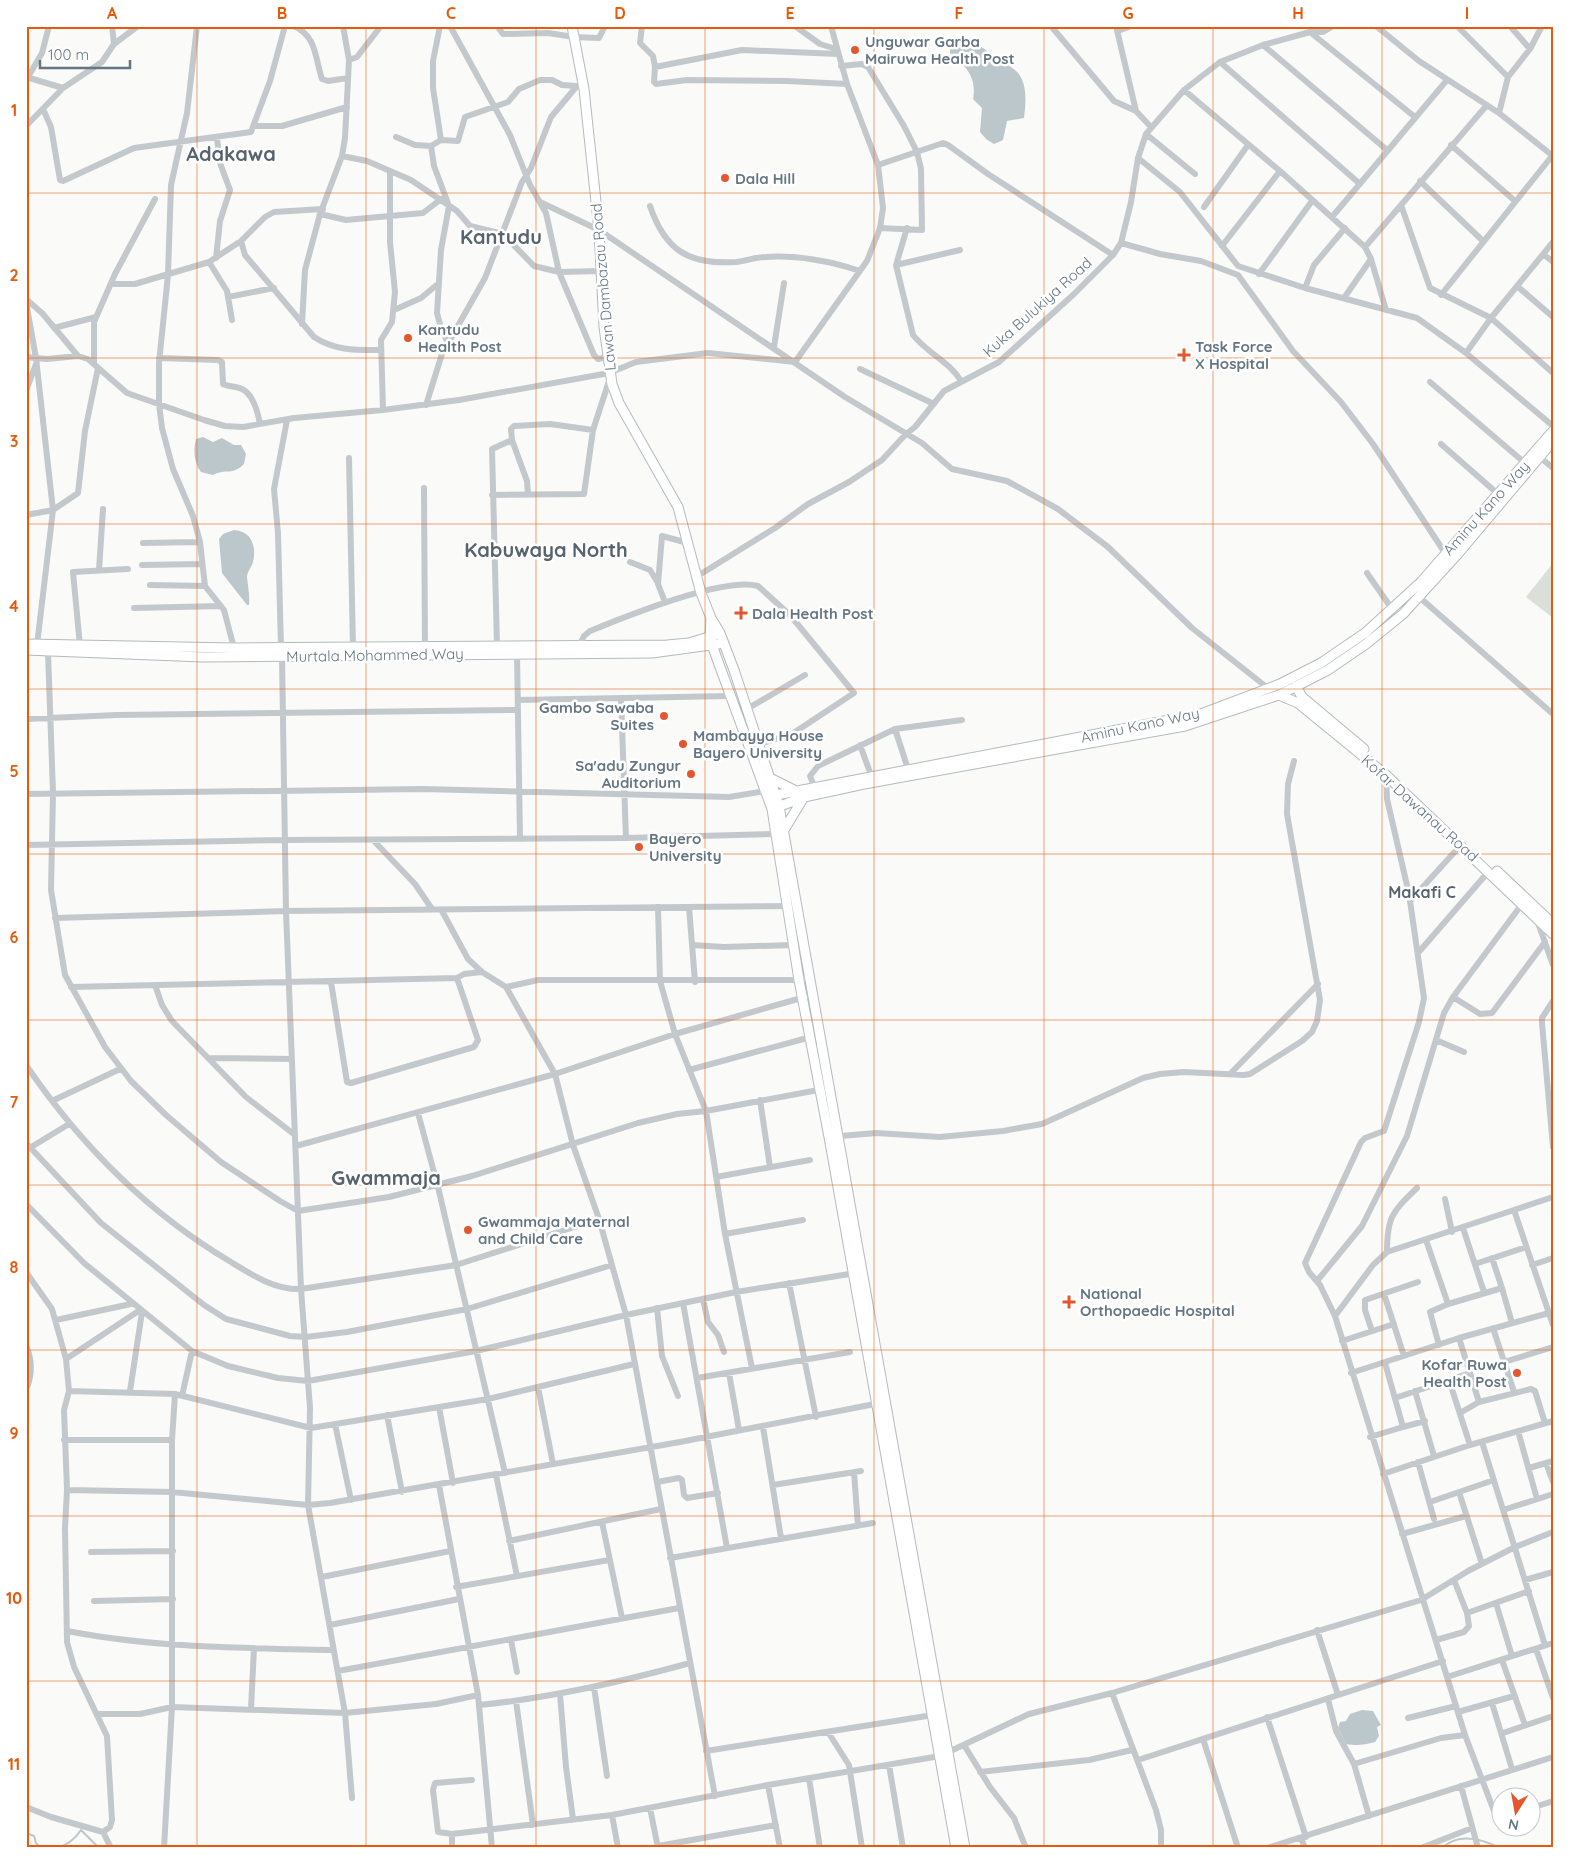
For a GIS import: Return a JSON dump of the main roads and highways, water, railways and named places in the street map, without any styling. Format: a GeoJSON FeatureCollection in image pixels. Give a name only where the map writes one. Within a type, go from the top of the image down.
{"type":"FeatureCollection","features":[{"type":"Feature","properties":{"kind":"main road","name":"Lawan Dambazau Road"},"geometry":{"type":"LineString","coordinates":[[572,26],[599,230],[609,375],[619,403],[678,507],[696,577],[711,618]]}},
{"type":"Feature","properties":{"kind":"main road","name":"Aminu Kano Way"},"geometry":{"type":"LineString","coordinates":[[770,794],[871,775],[1185,726],[1279,694],[1328,670],[1393,622],[1418,596],[1537,455],[1553,431]]}},
{"type":"Feature","properties":{"kind":"main road","name":"Aminu Kano Way"},"geometry":{"type":"LineString","coordinates":[[775,807],[804,797],[1081,742],[1187,718],[1269,689],[1321,663],[1389,612],[1422,582],[1445,553],[1526,463],[1553,441]]}},
{"type":"Feature","properties":{"kind":"main road"},"geometry":{"type":"LineString","coordinates":[[1389,612],[1393,622]]}},
{"type":"Feature","properties":{"kind":"main road"},"geometry":{"type":"LineString","coordinates":[[711,618],[720,633],[760,744],[770,778],[770,794]]}},
{"type":"Feature","properties":{"kind":"main road"},"geometry":{"type":"LineString","coordinates":[[711,618],[711,641],[730,696],[775,807],[798,906],[818,1021],[825,1089],[943,1754],[956,1848]]}},
{"type":"Feature","properties":{"kind":"main road","name":"Murtala Mohammed Way"},"geometry":{"type":"LineString","coordinates":[[26,644],[234,648],[281,652],[652,653],[691,649],[711,641],[720,633]]}},
{"type":"Feature","properties":{"kind":"main road","name":"Murtala Mohammed Way"},"geometry":{"type":"LineString","coordinates":[[26,650],[152,657],[353,648],[667,645],[711,641],[723,643]]}},
{"type":"Feature","properties":{"kind":"main road"},"geometry":{"type":"LineString","coordinates":[[691,649],[709,654],[719,663]]}},
{"type":"Feature","properties":{"kind":"main road","name":"Kofar Dawanau Road"},"geometry":{"type":"LineString","coordinates":[[1296,686],[1302,697],[1396,775],[1553,924]]}},
{"type":"Feature","properties":{"kind":"main road","name":"Kofar Dawanau Road"},"geometry":{"type":"LineString","coordinates":[[1279,694],[1298,703],[1386,775],[1553,934]]}},
{"type":"Feature","properties":{"kind":"main road"},"geometry":{"type":"LineString","coordinates":[[770,778],[795,790]]}},
{"type":"Feature","properties":{"kind":"main road"},"geometry":{"type":"LineString","coordinates":[[804,797],[780,832],[787,906],[799,980],[810,1038],[825,1089]]}},
{"type":"Feature","properties":{"kind":"main road"},"geometry":{"type":"LineString","coordinates":[[808,1024],[818,1021]]}},
{"type":"Feature","properties":{"kind":"main road"},"geometry":{"type":"LineString","coordinates":[[881,1403],[933,1715],[964,1848]]}},
{"type":"Feature","properties":{"kind":"waterway"},"geometry":{"type":"LineString","coordinates":[[56,1848],[70,1842],[81,1830],[99,1848]]}},
{"type":"Feature","properties":{"kind":"waterway"},"geometry":{"type":"LineString","coordinates":[[26,1833],[34,1836],[36,1843],[41,1848]]}},
{"type":"Feature","properties":{"kind":"waterway"},"geometry":{"type":"LineString","coordinates":[[1442,1848],[1449,1843],[1463,1839],[1478,1840],[1500,1848]]}},
{"type":"Feature","properties":{"kind":"place","name":"Unguwar Garba Mairuwa Health Post"},"geometry":{"type":"Point","coordinates":[855,50]}},
{"type":"Feature","properties":{"kind":"place","name":"Dala Hill"},"geometry":{"type":"Point","coordinates":[725,178]}},
{"type":"Feature","properties":{"kind":"place","name":"Kantudu Health Post"},"geometry":{"type":"Point","coordinates":[408,338]}},
{"type":"Feature","properties":{"kind":"place","name":"Task Force X Hospital"},"geometry":{"type":"Point","coordinates":[1184,355]}},
{"type":"Feature","properties":{"kind":"place","name":"Dala Health Post"},"geometry":{"type":"Point","coordinates":[741,613]}},
{"type":"Feature","properties":{"kind":"place","name":"Gambo Sawaba Suites"},"geometry":{"type":"Point","coordinates":[664,716]}},
{"type":"Feature","properties":{"kind":"place","name":"Mambayya House Bayero University"},"geometry":{"type":"Point","coordinates":[683,744]}},
{"type":"Feature","properties":{"kind":"place","name":"Sa'adu Zungur Auditorium"},"geometry":{"type":"Point","coordinates":[691,774]}},
{"type":"Feature","properties":{"kind":"place","name":"Bayero University"},"geometry":{"type":"Point","coordinates":[639,847]}},
{"type":"Feature","properties":{"kind":"place","name":"Gwammaja Maternal and Child Care"},"geometry":{"type":"Point","coordinates":[468,1230]}},
{"type":"Feature","properties":{"kind":"place","name":"National Orthopaedic Hospital"},"geometry":{"type":"Point","coordinates":[1069,1302]}},
{"type":"Feature","properties":{"kind":"place","name":"Kofar Ruwa Health Post"},"geometry":{"type":"Point","coordinates":[1517,1373]}},
{"type":"Feature","properties":{"kind":"district","name":"Adakawa"},"geometry":{"type":"Point","coordinates":[231,153]}},
{"type":"Feature","properties":{"kind":"district","name":"Kantudu"},"geometry":{"type":"Point","coordinates":[501,236]}},
{"type":"Feature","properties":{"kind":"district","name":"Kabuwaya North"},"geometry":{"type":"Point","coordinates":[546,549]}},
{"type":"Feature","properties":{"kind":"district","name":"Makafi C"},"geometry":{"type":"Point","coordinates":[1422,892]}},
{"type":"Feature","properties":{"kind":"district","name":"Gwammaja"},"geometry":{"type":"Point","coordinates":[386,1177]}}]}
